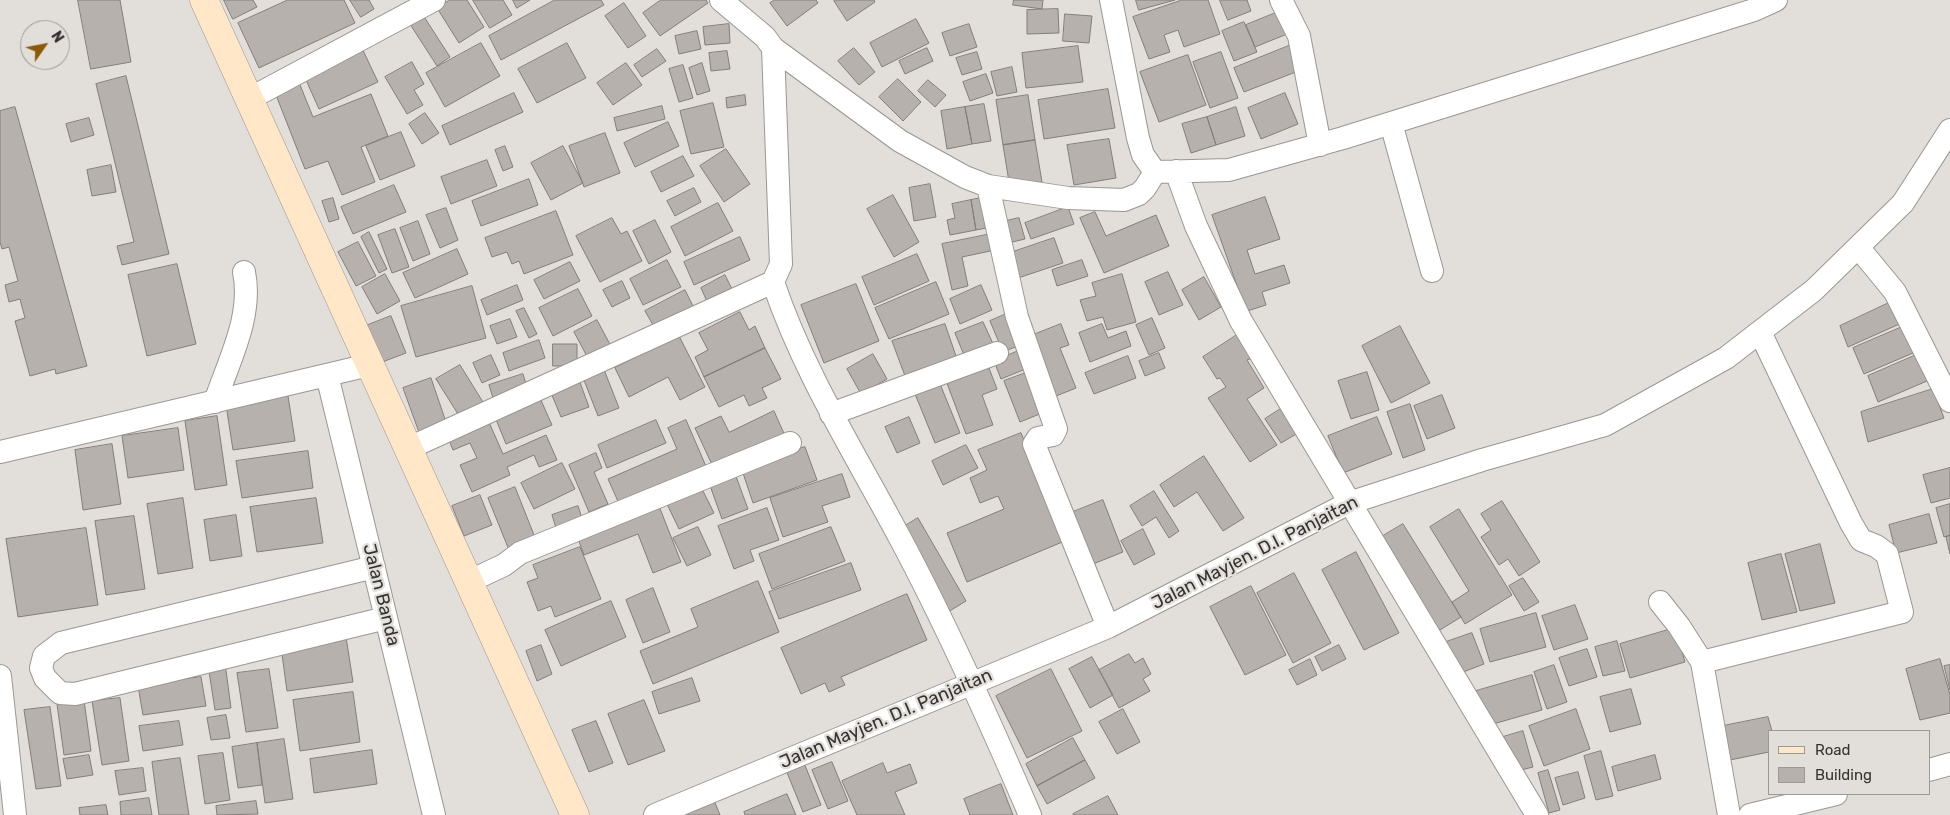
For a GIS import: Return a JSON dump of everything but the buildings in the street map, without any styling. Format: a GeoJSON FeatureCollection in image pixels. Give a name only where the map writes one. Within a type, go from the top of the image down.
{"type":"FeatureCollection","features":[{"type":"Feature","properties":{"kind":"main road"},"geometry":{"type":"LineString","coordinates":[[204,0],[575,815]]}},
{"type":"Feature","properties":{"kind":"street"},"geometry":{"type":"LineString","coordinates":[[249,99],[434,0]]}},
{"type":"Feature","properties":{"kind":"street"},"geometry":{"type":"LineString","coordinates":[[721,0],[765,37],[772,48],[900,141],[965,176],[988,186],[1068,198],[1124,200],[1139,194],[1166,171],[1229,170],[1320,145],[1626,51],[1754,10],[1768,2]]}},
{"type":"Feature","properties":{"kind":"street"},"geometry":{"type":"LineString","coordinates":[[1111,0],[1138,138],[1146,160],[1166,171],[1187,197],[1196,226],[1241,321],[1537,815]]}},
{"type":"Feature","properties":{"kind":"street"},"geometry":{"type":"LineString","coordinates":[[1280,0],[1299,36],[1320,145]]}},
{"type":"Feature","properties":{"kind":"street"},"geometry":{"type":"LineString","coordinates":[[407,449],[772,282],[781,264],[772,48]]}},
{"type":"Feature","properties":{"kind":"street"},"geometry":{"type":"LineString","coordinates":[[1391,123],[1432,271]]}},
{"type":"Feature","properties":{"kind":"street","name":"Jalan Mayjen. D.I. Panjaitan"},"geometry":{"type":"LineString","coordinates":[[655,815],[1108,627],[1349,502],[1482,460],[1605,425],[1726,358],[1814,290],[1903,203],[1950,130]]}},
{"type":"Feature","properties":{"kind":"street"},"geometry":{"type":"LineString","coordinates":[[988,186],[1017,317],[1056,429],[1053,435],[1038,438],[1034,444],[1108,627]]}},
{"type":"Feature","properties":{"kind":"street"},"geometry":{"type":"LineString","coordinates":[[1858,247],[1895,292],[1950,399]]}},
{"type":"Feature","properties":{"kind":"street"},"geometry":{"type":"LineString","coordinates":[[215,402],[248,302],[244,272]]}},
{"type":"Feature","properties":{"kind":"street"},"geometry":{"type":"LineString","coordinates":[[772,282],[788,328],[831,414],[902,542],[973,684],[1030,815]]}},
{"type":"Feature","properties":{"kind":"street"},"geometry":{"type":"LineString","coordinates":[[1702,662],[1902,612],[1887,554],[1876,546],[1861,540],[1851,523],[1760,332]]}},
{"type":"Feature","properties":{"kind":"street"},"geometry":{"type":"LineString","coordinates":[[831,414],[996,354]]}},
{"type":"Feature","properties":{"kind":"street"},"geometry":{"type":"LineString","coordinates":[[0,452],[369,365]]}},
{"type":"Feature","properties":{"kind":"street","name":"Jalan Banda"},"geometry":{"type":"LineString","coordinates":[[327,375],[432,814]]}},
{"type":"Feature","properties":{"kind":"street"},"geometry":{"type":"LineString","coordinates":[[468,582],[504,565],[520,553],[790,443]]}},
{"type":"Feature","properties":{"kind":"street"},"geometry":{"type":"LineString","coordinates":[[374,567],[61,643],[44,656],[41,668],[44,678],[60,693],[75,694],[386,618]]}},
{"type":"Feature","properties":{"kind":"street"},"geometry":{"type":"LineString","coordinates":[[1660,602],[1679,626],[1702,662],[1729,815]]}},
{"type":"Feature","properties":{"kind":"street"},"geometry":{"type":"LineString","coordinates":[[0,676],[15,815]]}},
{"type":"Feature","properties":{"kind":"street"},"geometry":{"type":"LineString","coordinates":[[1930,770],[1950,764]]}},
{"type":"Feature","properties":{"kind":"street"},"geometry":{"type":"LineString","coordinates":[[1750,815],[1832,795]]}}]}
